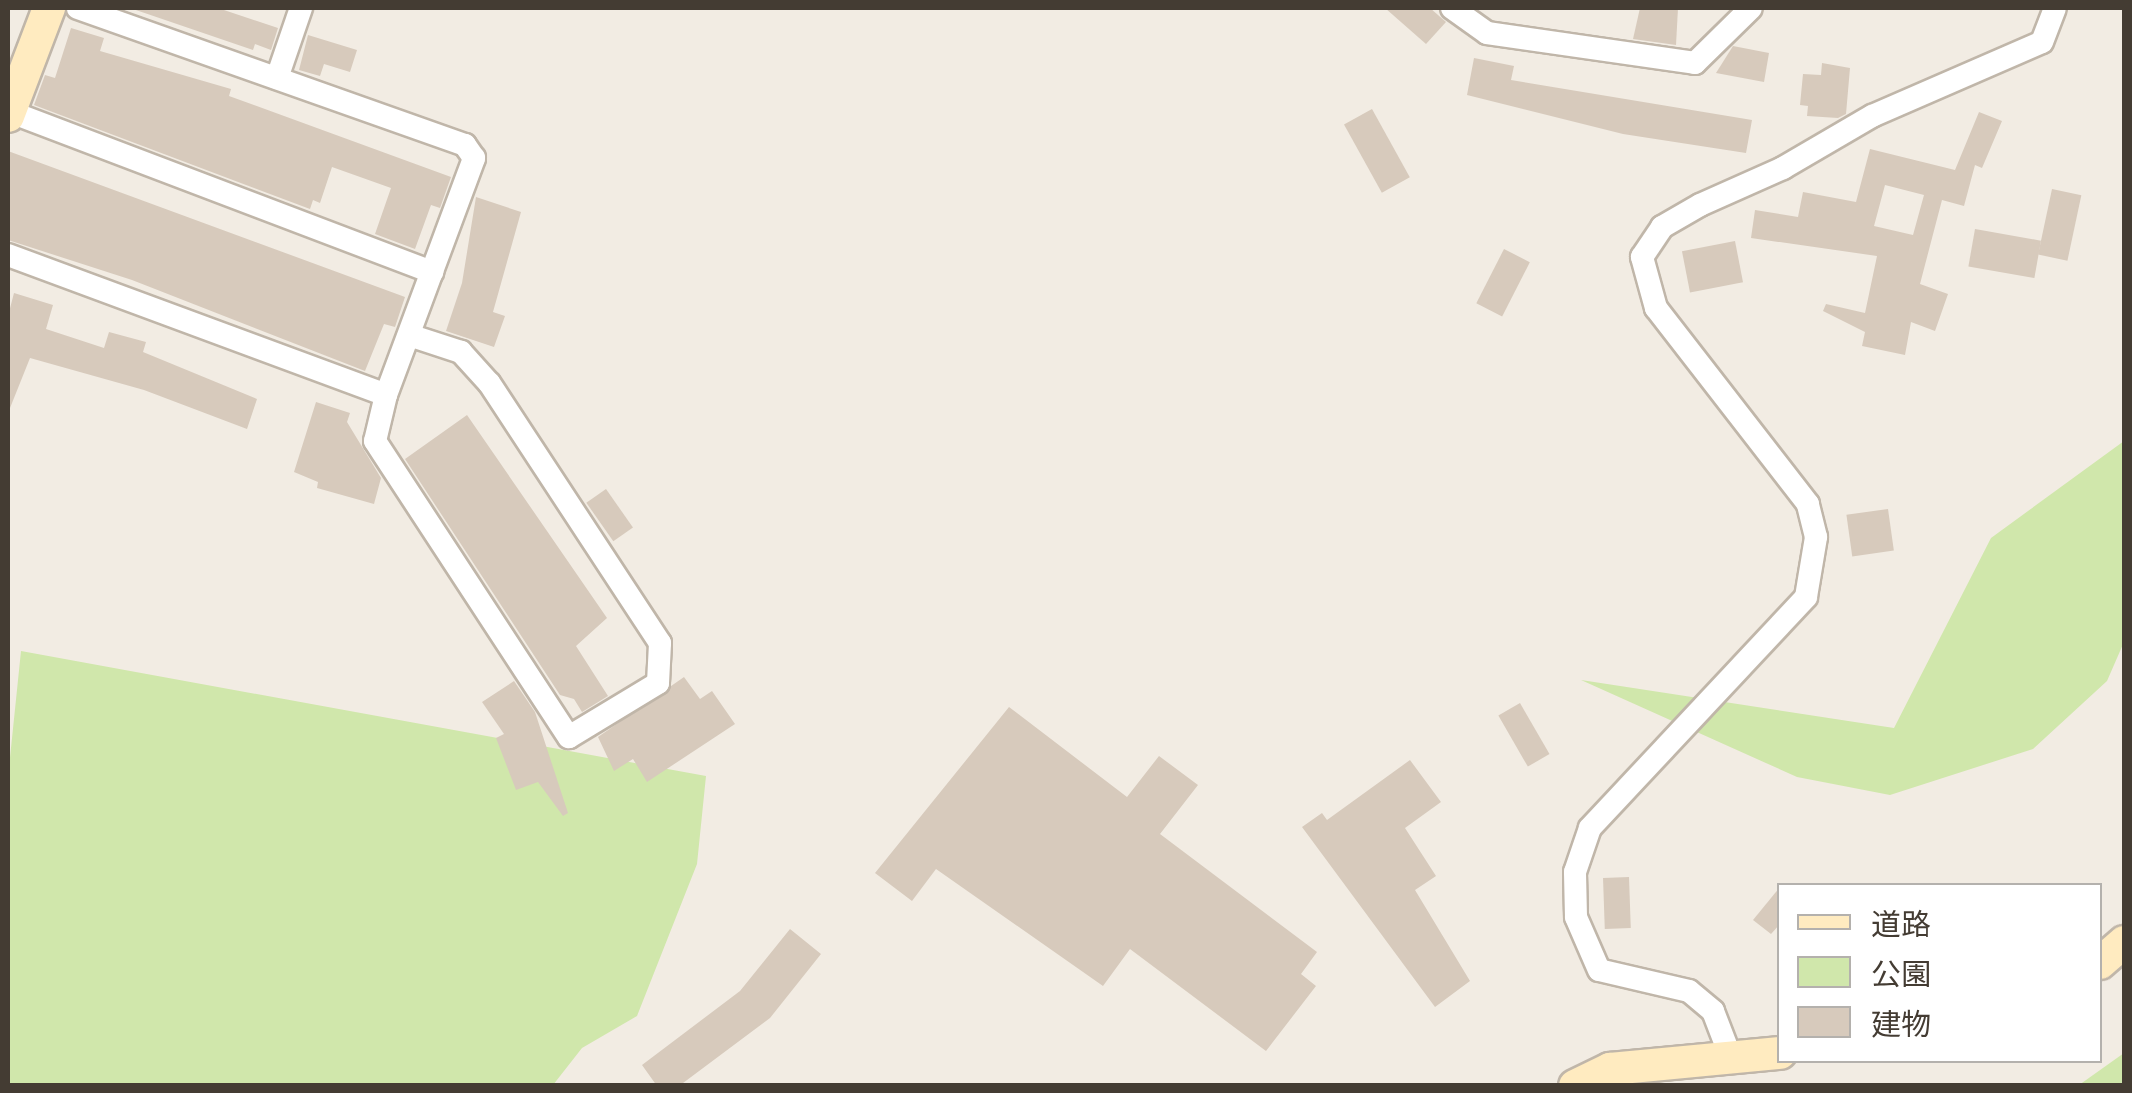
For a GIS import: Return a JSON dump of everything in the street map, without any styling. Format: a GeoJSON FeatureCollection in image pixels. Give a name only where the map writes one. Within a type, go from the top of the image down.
{"type":"FeatureCollection","features":[{"type":"Feature","properties":{"kind":"street"},"geometry":{"type":"LineString","coordinates":[[49,8],[8,113],[432,272]]}},
{"type":"Feature","properties":{"kind":"street"},"geometry":{"type":"LineString","coordinates":[[78,8],[466,145],[474,158],[412,336],[386,395],[374,441],[569,737],[658,682],[660,644],[488,383],[461,352],[412,336]]}},
{"type":"Feature","properties":{"kind":"street"},"geometry":{"type":"LineString","coordinates":[[277,78],[302,8]]}},
{"type":"Feature","properties":{"kind":"street"},"geometry":{"type":"LineString","coordinates":[[1452,8],[1487,32],[1694,63],[1751,8]]}},
{"type":"Feature","properties":{"kind":"street"},"geometry":{"type":"LineString","coordinates":[[1730,1058],[1713,1011],[1689,990],[1598,970],[1576,918],[1575,872],[1590,828],[1806,597],[1816,537],[1800,491],[1656,308],[1642,257],[1662,227],[1700,205],[1783,168],[1889,108],[2042,42],[2055,8]]}},
{"type":"Feature","properties":{"kind":"street"},"geometry":{"type":"LineString","coordinates":[[8,255],[386,395]]}},
{"type":"Feature","properties":{"kind":"street"},"geometry":{"type":"LineString","coordinates":[[2102,961],[2124,942]]}},
{"type":"Feature","properties":{"kind":"street"},"geometry":{"type":"LineString","coordinates":[[1575,1086],[1610,1070],[1777,1053]]}},
{"type":"Feature","properties":{"kind":"green space"},"geometry":{"type":"Polygon","coordinates":[[[2124,441],[2124,642],[2107,681],[2033,749],[1890,795],[1797,777],[1581,680],[1894,728],[1991,538],[2124,441]]]}},
{"type":"Feature","properties":{"kind":"green space"},"geometry":{"type":"Polygon","coordinates":[[[21,651],[706,776],[697,864],[637,1016],[582,1048],[553,1085],[8,1086],[8,777],[21,651]]]}},
{"type":"Feature","properties":{"kind":"green space"},"geometry":{"type":"Polygon","coordinates":[[[2124,1053],[2124,1085],[2079,1085],[2124,1053]]]}},
{"type":"Feature","properties":{"kind":"building"},"geometry":{"type":"Polygon","coordinates":[[[130,8],[218,8],[278,28],[271,50],[255,44],[253,50],[130,8]]]}},
{"type":"Feature","properties":{"kind":"building"},"geometry":{"type":"Polygon","coordinates":[[[1385,8],[1430,8],[1446,22],[1426,44],[1385,8]]]}},
{"type":"Feature","properties":{"kind":"building"},"geometry":{"type":"Polygon","coordinates":[[[1640,8],[1678,8],[1676,45],[1633,39],[1640,8]]]}},
{"type":"Feature","properties":{"kind":"building"},"geometry":{"type":"Polygon","coordinates":[[[71,28],[104,38],[100,51],[231,89],[229,96],[451,177],[440,208],[431,205],[415,249],[375,234],[391,188],[332,167],[320,203],[313,200],[310,209],[34,105],[45,75],[55,78],[71,28]]]}},
{"type":"Feature","properties":{"kind":"building"},"geometry":{"type":"Polygon","coordinates":[[[308,35],[357,50],[350,72],[324,64],[320,76],[299,70],[308,35]]]}},
{"type":"Feature","properties":{"kind":"building"},"geometry":{"type":"Polygon","coordinates":[[[1733,46],[1769,53],[1764,82],[1716,73],[1733,46]]]}},
{"type":"Feature","properties":{"kind":"building"},"geometry":{"type":"Polygon","coordinates":[[[1474,58],[1514,66],[1511,80],[1752,120],[1746,153],[1623,134],[1467,95],[1474,58]]]}},
{"type":"Feature","properties":{"kind":"building"},"geometry":{"type":"Polygon","coordinates":[[[1822,63],[1850,68],[1846,114],[1838,118],[1807,116],[1808,106],[1800,105],[1803,74],[1821,75],[1822,63]]]}},
{"type":"Feature","properties":{"kind":"building"},"geometry":{"type":"Polygon","coordinates":[[[1372,109],[1410,177],[1382,193],[1344,125],[1372,109]]]}},
{"type":"Feature","properties":{"kind":"building"},"geometry":{"type":"Polygon","coordinates":[[[1979,112],[2002,121],[1982,168],[1975,165],[1964,206],[1942,200],[1920,284],[1948,294],[1935,331],[1911,322],[1905,355],[1862,346],[1865,332],[1823,311],[1826,304],[1865,313],[1877,256],[1751,238],[1755,210],[1798,217],[1803,192],[1856,202],[1870,149],[1955,170],[1979,112]],[[1885,185],[1874,226],[1913,235],[1924,195],[1885,185]]]}},
{"type":"Feature","properties":{"kind":"building"},"geometry":{"type":"Polygon","coordinates":[[[8,151],[405,297],[395,327],[384,324],[365,371],[132,280],[8,240],[8,151]]]}},
{"type":"Feature","properties":{"kind":"building"},"geometry":{"type":"Polygon","coordinates":[[[2052,189],[2081,195],[2067,261],[2038,255],[2052,189]]]}},
{"type":"Feature","properties":{"kind":"building"},"geometry":{"type":"Polygon","coordinates":[[[476,197],[521,212],[493,312],[505,316],[494,347],[446,331],[462,283],[476,197]]]}},
{"type":"Feature","properties":{"kind":"building"},"geometry":{"type":"Polygon","coordinates":[[[1975,229],[2041,241],[2034,278],[1968,266],[1975,229]]]}},
{"type":"Feature","properties":{"kind":"building"},"geometry":{"type":"Polygon","coordinates":[[[1735,241],[1743,282],[1690,293],[1682,251],[1735,241]]]}},
{"type":"Feature","properties":{"kind":"building"},"geometry":{"type":"Polygon","coordinates":[[[1504,249],[1530,262],[1502,317],[1476,303],[1504,249]]]}},
{"type":"Feature","properties":{"kind":"building"},"geometry":{"type":"Polygon","coordinates":[[[14,293],[53,305],[46,329],[104,348],[109,332],[146,342],[143,352],[257,399],[247,429],[144,390],[30,358],[8,413],[8,316],[14,293]]]}},
{"type":"Feature","properties":{"kind":"building"},"geometry":{"type":"Polygon","coordinates":[[[316,402],[350,413],[347,422],[381,478],[374,504],[317,488],[318,482],[294,472],[316,402]]]}},
{"type":"Feature","properties":{"kind":"building"},"geometry":{"type":"Polygon","coordinates":[[[467,415],[607,618],[576,646],[608,696],[582,712],[574,699],[560,695],[405,459],[467,415]]]}},
{"type":"Feature","properties":{"kind":"building"},"geometry":{"type":"Polygon","coordinates":[[[606,489],[633,528],[613,541],[586,503],[606,489]]]}},
{"type":"Feature","properties":{"kind":"building"},"geometry":{"type":"Polygon","coordinates":[[[1888,509],[1894,551],[1852,556],[1846,515],[1888,509]]]}},
{"type":"Feature","properties":{"kind":"building"},"geometry":{"type":"Polygon","coordinates":[[[684,677],[700,699],[712,691],[735,724],[647,782],[633,759],[614,771],[598,737],[684,677]]]}},
{"type":"Feature","properties":{"kind":"building"},"geometry":{"type":"Polygon","coordinates":[[[514,681],[535,712],[568,813],[563,816],[538,782],[516,790],[496,738],[504,734],[482,702],[514,681]]]}},
{"type":"Feature","properties":{"kind":"building"},"geometry":{"type":"Polygon","coordinates":[[[1520,703],[1550,754],[1528,767],[1498,716],[1520,703]]]}},
{"type":"Feature","properties":{"kind":"building"},"geometry":{"type":"Polygon","coordinates":[[[1009,707],[1127,797],[1159,756],[1198,785],[1160,834],[1317,952],[1301,974],[1316,986],[1266,1051],[1130,949],[1103,986],[936,869],[912,901],[875,873],[1009,707]]]}},
{"type":"Feature","properties":{"kind":"building"},"geometry":{"type":"Polygon","coordinates":[[[1410,760],[1441,802],[1405,828],[1436,876],[1415,890],[1470,981],[1435,1007],[1302,827],[1322,813],[1327,820],[1410,760]]]}},
{"type":"Feature","properties":{"kind":"building"},"geometry":{"type":"Polygon","coordinates":[[[1629,877],[1631,928],[1605,929],[1603,878],[1629,877]]]}},
{"type":"Feature","properties":{"kind":"building"},"geometry":{"type":"Polygon","coordinates":[[[1777,891],[1777,927],[1771,934],[1753,920],[1777,891]]]}},
{"type":"Feature","properties":{"kind":"building"},"geometry":{"type":"Polygon","coordinates":[[[790,929],[821,954],[770,1018],[679,1086],[657,1086],[642,1065],[740,991],[790,929]]]}}]}
